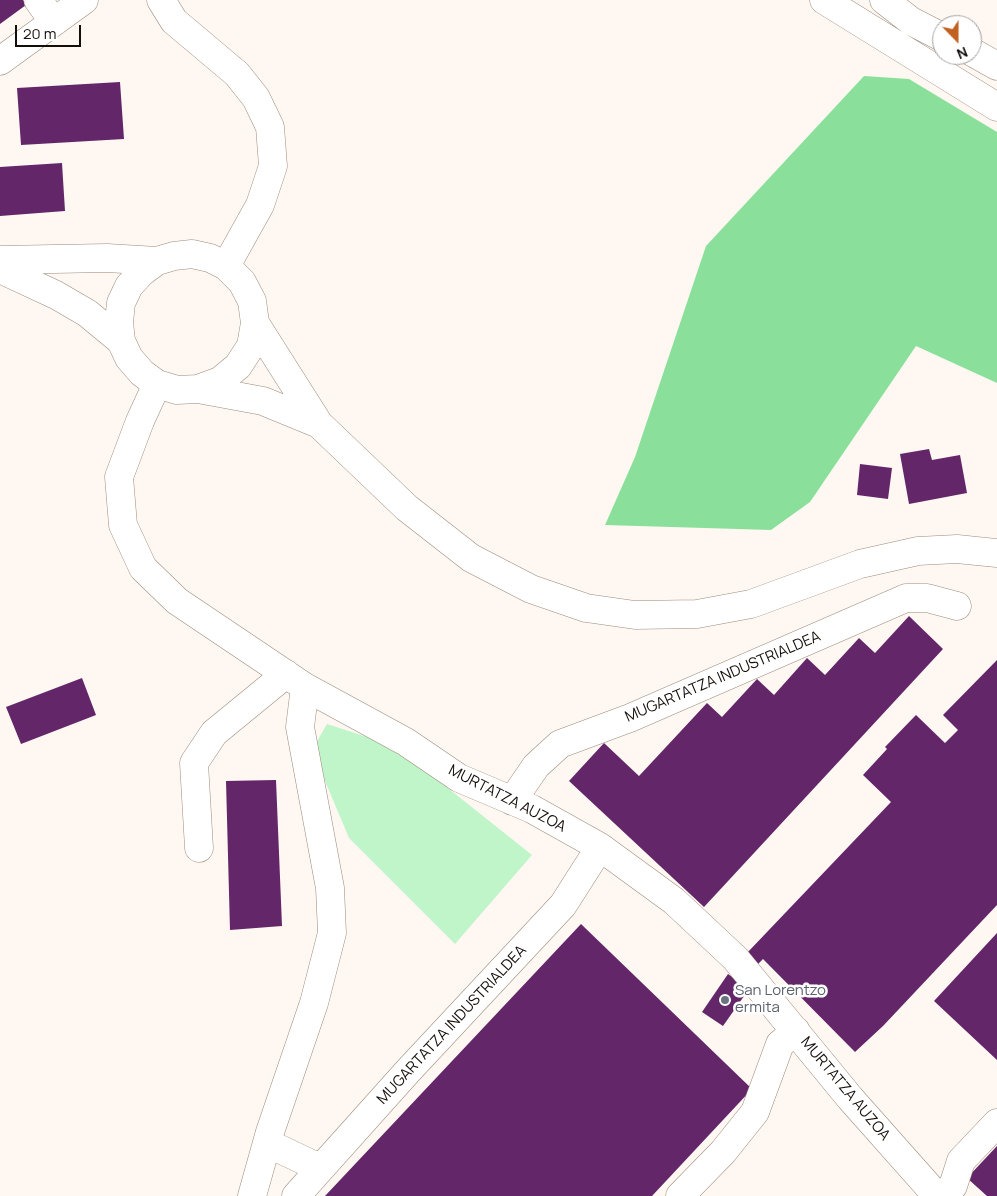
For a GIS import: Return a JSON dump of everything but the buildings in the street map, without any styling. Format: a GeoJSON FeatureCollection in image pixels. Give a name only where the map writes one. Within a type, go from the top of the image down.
{"type":"FeatureCollection","features":[{"type":"Feature","properties":{"kind":"main road"},"geometry":{"type":"LineString","coordinates":[[38,0],[54,22]]}},
{"type":"Feature","properties":{"kind":"main road"},"geometry":{"type":"LineString","coordinates":[[0,61],[84,0]]}},
{"type":"Feature","properties":{"kind":"main road"},"geometry":{"type":"LineString","coordinates":[[161,0],[174,20],[236,74],[256,98],[270,127],[273,166],[260,205],[226,266]]}},
{"type":"Feature","properties":{"kind":"main road"},"geometry":{"type":"LineString","coordinates":[[824,0],[997,107]]}},
{"type":"Feature","properties":{"kind":"main road"},"geometry":{"type":"LineString","coordinates":[[884,0],[911,21],[932,32]]}},
{"type":"Feature","properties":{"kind":"main road"},"geometry":{"type":"LineString","coordinates":[[982,58],[997,66]]}},
{"type":"Feature","properties":{"kind":"main road"},"geometry":{"type":"LineString","coordinates":[[0,260],[89,258],[157,261],[174,256],[192,254],[210,258],[226,266],[242,282],[252,301],[255,323],[251,346],[238,366],[220,382],[198,389]]}},
{"type":"Feature","properties":{"kind":"main road"},"geometry":{"type":"LineString","coordinates":[[157,261],[142,272],[129,286],[125,294],[119,322],[121,341],[129,358],[142,373],[157,384],[177,390],[198,389],[263,401],[319,424]]}},
{"type":"Feature","properties":{"kind":"main road"},"geometry":{"type":"LineString","coordinates":[[0,269],[56,295],[87,313],[121,341]]}},
{"type":"Feature","properties":{"kind":"main road"},"geometry":{"type":"LineString","coordinates":[[255,323],[319,424],[407,508],[471,558],[531,589],[586,608],[635,615],[697,614],[751,604],[860,564],[918,551],[957,549],[997,553]]}},
{"type":"Feature","properties":{"kind":"main road","name":"MURTATZA AUZOA"},"geometry":{"type":"LineString","coordinates":[[157,384],[140,421],[119,477],[123,525],[143,568],[176,601],[296,681],[406,742],[459,778],[532,809],[600,847],[674,901],[735,958],[850,1098],[939,1196]]}},
{"type":"Feature","properties":{"kind":"main road","name":"MUGARTATZA INDUSTRIALDEA"},"geometry":{"type":"LineString","coordinates":[[512,801],[536,766],[560,744],[630,718],[906,598],[927,598],[958,606]]}},
{"type":"Feature","properties":{"kind":"main road"},"geometry":{"type":"LineString","coordinates":[[198,848],[194,762],[214,733],[296,681],[300,727],[330,888],[332,933],[314,1003],[267,1143],[252,1196]]}},
{"type":"Feature","properties":{"kind":"main road","name":"MUGARTATZA INDUSTRIALDEA"},"geometry":{"type":"LineString","coordinates":[[296,1196],[563,905],[600,847]]}},
{"type":"Feature","properties":{"kind":"main road"},"geometry":{"type":"LineString","coordinates":[[680,1196],[723,1152],[755,1112],[780,1044],[796,1031]]}},
{"type":"Feature","properties":{"kind":"main road"},"geometry":{"type":"LineString","coordinates":[[939,1196],[954,1186],[960,1161],[997,1123]]}},
{"type":"Feature","properties":{"kind":"main road"},"geometry":{"type":"LineString","coordinates":[[267,1143],[320,1168]]}},
{"type":"Feature","properties":{"kind":"green space"},"geometry":{"type":"Polygon","coordinates":[[[864,76],[909,79],[997,132],[997,383],[916,346],[810,502],[771,530],[605,525],[635,457],[706,246],[864,76]]]}},
{"type":"Feature","properties":{"kind":"green space"},"geometry":{"type":"Polygon","coordinates":[[[327,724],[395,746],[532,855],[455,944],[349,838],[312,750],[327,724]]]}},
{"type":"Feature","properties":{"kind":"place","name":"San Lorentzo ermita"},"geometry":{"type":"Point","coordinates":[725,1000]}}]}
